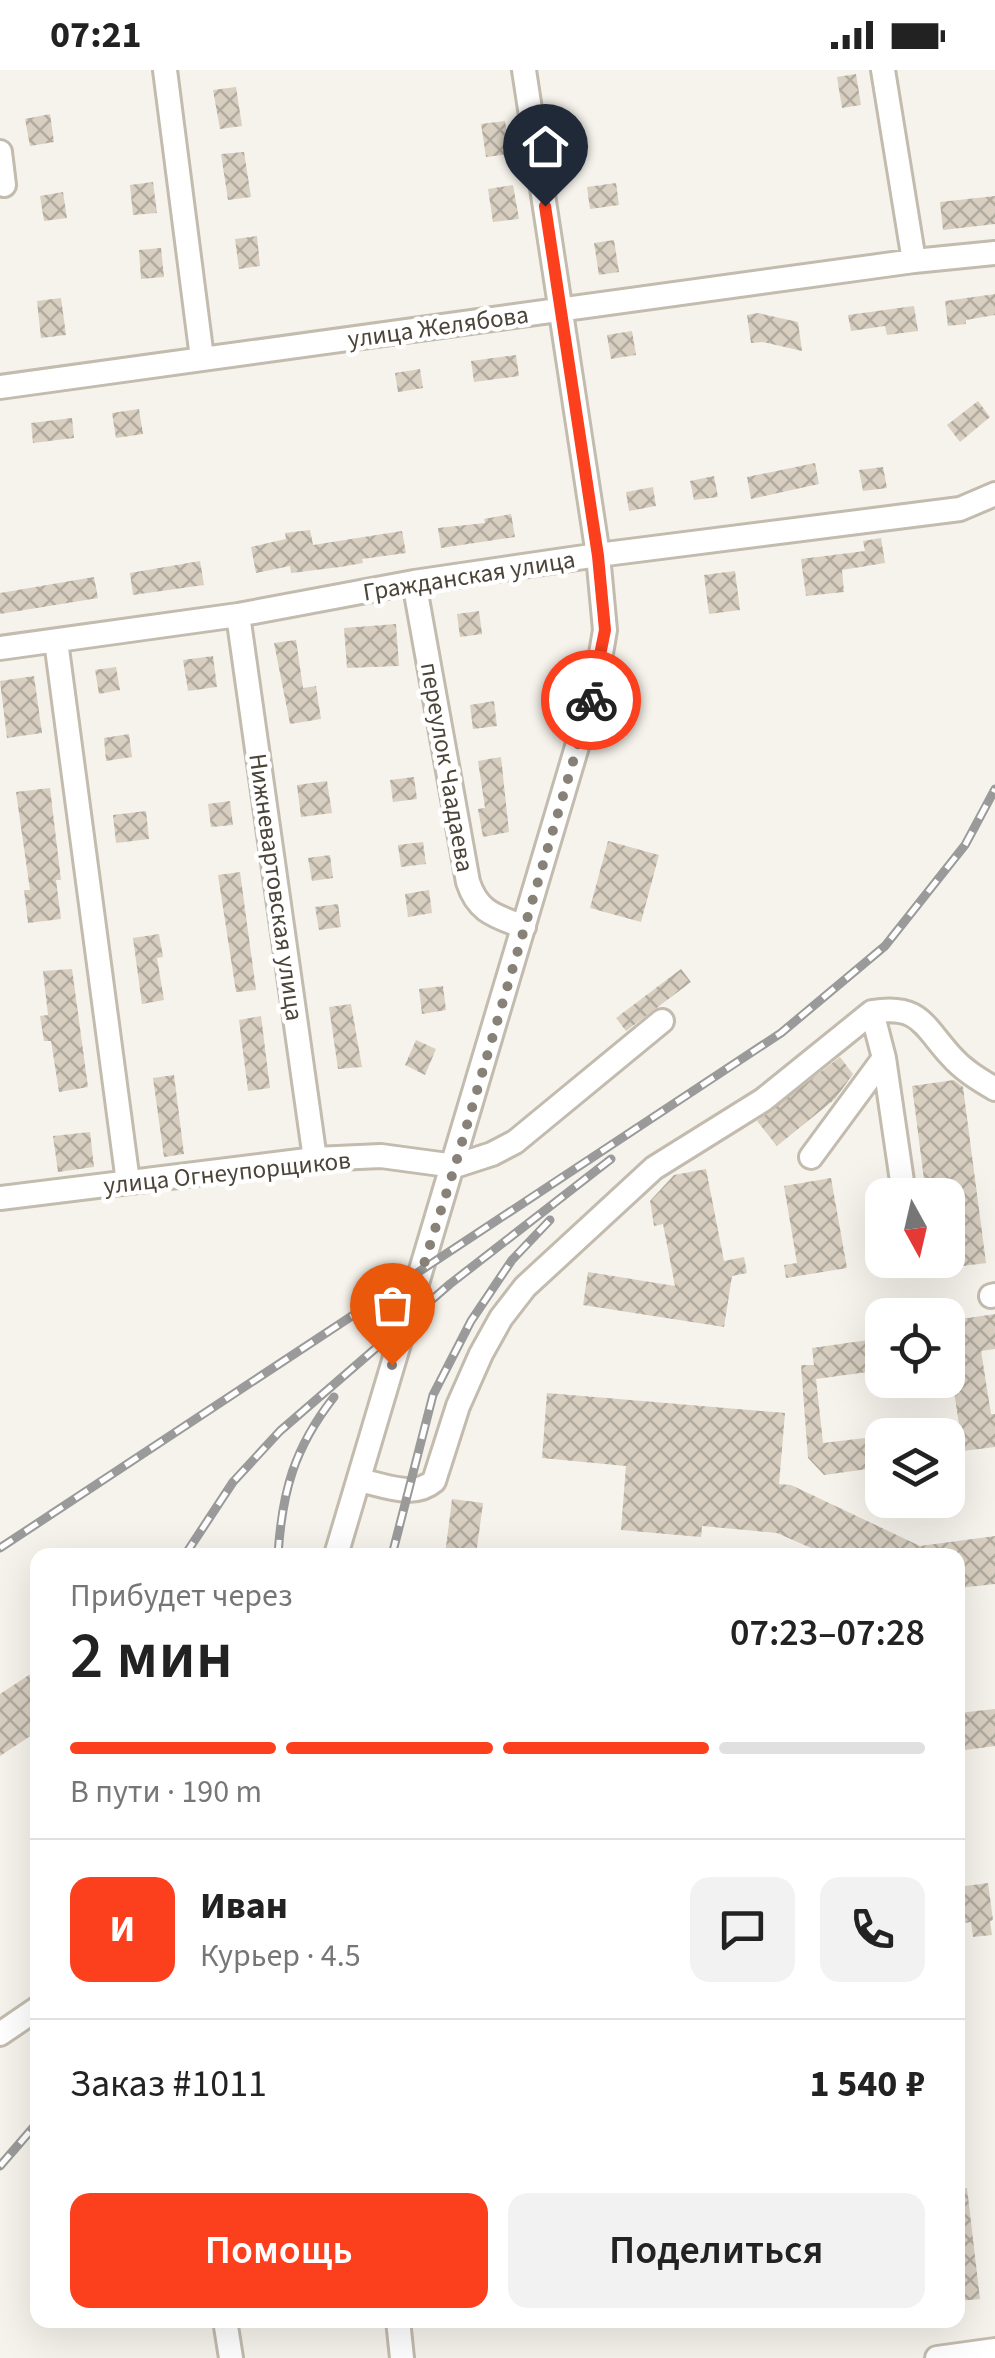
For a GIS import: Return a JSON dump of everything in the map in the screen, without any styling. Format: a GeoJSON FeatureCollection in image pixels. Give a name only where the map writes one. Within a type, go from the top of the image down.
{"type":"FeatureCollection","features":[{"type":"Feature","properties":{"kind":"street"},"geometry":{"type":"LineString","coordinates":[[165,70],[202,358]]}},
{"type":"Feature","properties":{"kind":"street"},"geometry":{"type":"LineString","coordinates":[[338,1548],[596,683],[605,630],[598,556],[524,70]]}},
{"type":"Feature","properties":{"kind":"street"},"geometry":{"type":"LineString","coordinates":[[884,70],[914,261]]}},
{"type":"Feature","properties":{"kind":"street"},"geometry":{"type":"LineString","coordinates":[[0,152],[4,185]]}},
{"type":"Feature","properties":{"kind":"street","name":"улица Желябова"},"geometry":{"type":"LineString","coordinates":[[0,387],[995,253]]}},
{"type":"Feature","properties":{"kind":"street","name":"Гражданская улица"},"geometry":{"type":"LineString","coordinates":[[0,648],[238,615],[414,582],[960,509],[995,494]]}},
{"type":"Feature","properties":{"kind":"street","name":"переулок Чаадаева"},"geometry":{"type":"LineString","coordinates":[[414,582],[468,882],[474,899],[484,910],[524,928]]}},
{"type":"Feature","properties":{"kind":"street","name":"Нижневартовская улица"},"geometry":{"type":"LineString","coordinates":[[238,615],[315,1159]]}},
{"type":"Feature","properties":{"kind":"street"},"geometry":{"type":"LineString","coordinates":[[56,641],[128,1182]]}},
{"type":"Feature","properties":{"kind":"street"},"geometry":{"type":"LineString","coordinates":[[359,1480],[408,1491],[418,1491],[434,1481],[458,1406],[481,1354],[501,1318],[525,1287],[654,1168],[762,1100],[872,1012],[890,1009],[922,1020],[970,1074],[995,1090]]}},
{"type":"Feature","properties":{"kind":"street"},"geometry":{"type":"LineString","coordinates":[[872,1012],[884,1058],[902,1178]]}},
{"type":"Feature","properties":{"kind":"street"},"geometry":{"type":"LineString","coordinates":[[455,1166],[515,1142],[662,1021]]}},
{"type":"Feature","properties":{"kind":"street"},"geometry":{"type":"LineString","coordinates":[[811,1157],[884,1058]]}},
{"type":"Feature","properties":{"kind":"street","name":"улица Огнеупорщиков"},"geometry":{"type":"LineString","coordinates":[[0,1198],[315,1159],[381,1156],[455,1166]]}},
{"type":"Feature","properties":{"kind":"street"},"geometry":{"type":"LineString","coordinates":[[0,2034],[30,2013]]}},
{"type":"Feature","properties":{"kind":"street"},"geometry":{"type":"LineString","coordinates":[[226,2328],[231,2358]]}},
{"type":"Feature","properties":{"kind":"street"},"geometry":{"type":"LineString","coordinates":[[399,2328],[402,2358]]}},
{"type":"Feature","properties":{"kind":"street"},"geometry":{"type":"LineString","coordinates":[[938,2358],[995,2350]]}},
{"type":"Feature","properties":{"kind":"building"},"geometry":{"type":"Polygon","coordinates":[[[856,74],[861,105],[842,108],[837,77],[856,74]]]}},
{"type":"Feature","properties":{"kind":"building"},"geometry":{"type":"Polygon","coordinates":[[[236,87],[242,126],[220,129],[213,90],[236,87]]]}},
{"type":"Feature","properties":{"kind":"building"},"geometry":{"type":"Polygon","coordinates":[[[50,114],[54,142],[30,146],[25,119],[50,114]]]}},
{"type":"Feature","properties":{"kind":"building"},"geometry":{"type":"Polygon","coordinates":[[[505,121],[510,154],[486,157],[481,124],[505,121]]]}},
{"type":"Feature","properties":{"kind":"building"},"geometry":{"type":"Polygon","coordinates":[[[244,152],[251,197],[228,200],[221,154],[244,152]]]}},
{"type":"Feature","properties":{"kind":"building"},"geometry":{"type":"Polygon","coordinates":[[[153,182],[157,213],[133,215],[130,185],[153,182]]]}},
{"type":"Feature","properties":{"kind":"building"},"geometry":{"type":"Polygon","coordinates":[[[616,183],[619,205],[590,209],[587,187],[616,183]]]}},
{"type":"Feature","properties":{"kind":"building"},"geometry":{"type":"Polygon","coordinates":[[[513,185],[519,219],[493,222],[488,189],[513,185]]]}},
{"type":"Feature","properties":{"kind":"building"},"geometry":{"type":"Polygon","coordinates":[[[63,192],[67,218],[44,221],[40,196],[63,192]]]}},
{"type":"Feature","properties":{"kind":"building"},"geometry":{"type":"Polygon","coordinates":[[[995,196],[995,224],[943,230],[940,202],[995,196]]]}},
{"type":"Feature","properties":{"kind":"building"},"geometry":{"type":"Polygon","coordinates":[[[257,236],[260,266],[239,269],[235,239],[257,236]]]}},
{"type":"Feature","properties":{"kind":"building"},"geometry":{"type":"Polygon","coordinates":[[[614,240],[619,272],[599,275],[594,243],[614,240]]]}},
{"type":"Feature","properties":{"kind":"building"},"geometry":{"type":"Polygon","coordinates":[[[161,248],[164,277],[141,279],[139,250],[161,248]]]}},
{"type":"Feature","properties":{"kind":"building"},"geometry":{"type":"Polygon","coordinates":[[[995,294],[995,315],[948,326],[945,301],[995,294]]]}},
{"type":"Feature","properties":{"kind":"building"},"geometry":{"type":"Polygon","coordinates":[[[61,298],[66,335],[41,338],[37,301],[61,298]]]}},
{"type":"Feature","properties":{"kind":"building"},"geometry":{"type":"Polygon","coordinates":[[[914,306],[918,331],[887,335],[885,326],[851,331],[848,315],[914,306]]]}},
{"type":"Feature","properties":{"kind":"building"},"geometry":{"type":"Polygon","coordinates":[[[758,313],[798,322],[802,351],[751,343],[747,315],[758,313]]]}},
{"type":"Feature","properties":{"kind":"building"},"geometry":{"type":"Polygon","coordinates":[[[632,331],[636,355],[611,359],[607,335],[632,331]]]}},
{"type":"Feature","properties":{"kind":"building"},"geometry":{"type":"Polygon","coordinates":[[[516,355],[519,376],[474,382],[471,361],[516,355]]]}},
{"type":"Feature","properties":{"kind":"building"},"geometry":{"type":"Polygon","coordinates":[[[420,369],[423,388],[398,392],[395,373],[420,369]]]}},
{"type":"Feature","properties":{"kind":"building"},"geometry":{"type":"Polygon","coordinates":[[[978,401],[990,417],[960,442],[947,425],[978,401]]]}},
{"type":"Feature","properties":{"kind":"building"},"geometry":{"type":"Polygon","coordinates":[[[139,409],[143,434],[116,438],[112,413],[139,409]]]}},
{"type":"Feature","properties":{"kind":"building"},"geometry":{"type":"Polygon","coordinates":[[[72,418],[74,438],[33,443],[31,423],[72,418]]]}},
{"type":"Feature","properties":{"kind":"building"},"geometry":{"type":"Polygon","coordinates":[[[815,463],[819,484],[751,499],[747,477],[815,463]]]}},
{"type":"Feature","properties":{"kind":"building"},"geometry":{"type":"Polygon","coordinates":[[[883,467],[887,488],[863,491],[859,470],[883,467]]]}},
{"type":"Feature","properties":{"kind":"building"},"geometry":{"type":"Polygon","coordinates":[[[714,476],[718,497],[694,500],[690,481],[714,476]]]}},
{"type":"Feature","properties":{"kind":"building"},"geometry":{"type":"Polygon","coordinates":[[[653,487],[656,506],[629,511],[626,492],[653,487]]]}},
{"type":"Feature","properties":{"kind":"building"},"geometry":{"type":"Polygon","coordinates":[[[511,514],[515,537],[441,548],[438,528],[485,523],[484,519],[511,514]]]}},
{"type":"Feature","properties":{"kind":"building"},"geometry":{"type":"Polygon","coordinates":[[[310,530],[313,545],[402,531],[406,553],[362,559],[363,563],[340,567],[291,573],[290,566],[256,573],[251,547],[286,539],[285,533],[310,530]]]}},
{"type":"Feature","properties":{"kind":"building"},"geometry":{"type":"Polygon","coordinates":[[[881,538],[885,563],[842,570],[844,592],[806,596],[801,559],[865,551],[863,541],[881,538]]]}},
{"type":"Feature","properties":{"kind":"building"},"geometry":{"type":"Polygon","coordinates":[[[200,561],[204,585],[133,595],[130,573],[200,561]]]}},
{"type":"Feature","properties":{"kind":"building"},"geometry":{"type":"Polygon","coordinates":[[[735,571],[740,610],[709,614],[704,575],[735,571]]]}},
{"type":"Feature","properties":{"kind":"building"},"geometry":{"type":"Polygon","coordinates":[[[94,577],[98,598],[0,614],[0,593],[94,577]]]}},
{"type":"Feature","properties":{"kind":"building"},"geometry":{"type":"Polygon","coordinates":[[[479,611],[482,634],[460,637],[457,614],[479,611]]]}},
{"type":"Feature","properties":{"kind":"building"},"geometry":{"type":"Polygon","coordinates":[[[396,624],[399,666],[347,668],[344,628],[396,624]]]}},
{"type":"Feature","properties":{"kind":"building"},"geometry":{"type":"Polygon","coordinates":[[[296,640],[303,688],[316,686],[321,719],[290,724],[274,643],[296,640]]]}},
{"type":"Feature","properties":{"kind":"building"},"geometry":{"type":"Polygon","coordinates":[[[213,656],[217,687],[188,691],[183,660],[213,656]]]}},
{"type":"Feature","properties":{"kind":"building"},"geometry":{"type":"Polygon","coordinates":[[[116,667],[120,690],[99,694],[95,670],[116,667]]]}},
{"type":"Feature","properties":{"kind":"building"},"geometry":{"type":"Polygon","coordinates":[[[34,676],[42,733],[7,738],[0,681],[34,676]]]}},
{"type":"Feature","properties":{"kind":"building"},"geometry":{"type":"Polygon","coordinates":[[[494,701],[497,726],[473,729],[470,705],[494,701]]]}},
{"type":"Feature","properties":{"kind":"building"},"geometry":{"type":"Polygon","coordinates":[[[129,734],[132,757],[106,761],[104,738],[129,734]]]}},
{"type":"Feature","properties":{"kind":"building"},"geometry":{"type":"Polygon","coordinates":[[[501,757],[509,832],[483,837],[478,809],[485,808],[478,761],[501,757]]]}},
{"type":"Feature","properties":{"kind":"building"},"geometry":{"type":"Polygon","coordinates":[[[414,777],[417,799],[393,802],[390,780],[414,777]]]}},
{"type":"Feature","properties":{"kind":"building"},"geometry":{"type":"Polygon","coordinates":[[[327,781],[332,813],[301,817],[297,785],[327,781]]]}},
{"type":"Feature","properties":{"kind":"building"},"geometry":{"type":"Polygon","coordinates":[[[50,788],[61,880],[56,880],[61,919],[28,923],[24,890],[30,890],[16,792],[50,788]]]}},
{"type":"Feature","properties":{"kind":"building"},"geometry":{"type":"Polygon","coordinates":[[[230,801],[233,825],[211,827],[208,804],[230,801]]]}},
{"type":"Feature","properties":{"kind":"building"},"geometry":{"type":"Polygon","coordinates":[[[146,811],[149,839],[116,843],[113,815],[146,811]]]}},
{"type":"Feature","properties":{"kind":"building"},"geometry":{"type":"Polygon","coordinates":[[[608,841],[659,855],[641,922],[590,908],[608,841]]]}},
{"type":"Feature","properties":{"kind":"building"},"geometry":{"type":"Polygon","coordinates":[[[423,842],[426,864],[401,867],[398,845],[423,842]]]}},
{"type":"Feature","properties":{"kind":"building"},"geometry":{"type":"Polygon","coordinates":[[[330,855],[333,878],[312,881],[308,858],[330,855]]]}},
{"type":"Feature","properties":{"kind":"building"},"geometry":{"type":"Polygon","coordinates":[[[240,872],[256,990],[236,992],[218,875],[240,872]]]}},
{"type":"Feature","properties":{"kind":"building"},"geometry":{"type":"Polygon","coordinates":[[[429,890],[432,913],[408,917],[405,894],[429,890]]]}},
{"type":"Feature","properties":{"kind":"building"},"geometry":{"type":"Polygon","coordinates":[[[338,904],[341,927],[319,930],[315,907],[338,904]]]}},
{"type":"Feature","properties":{"kind":"building"},"geometry":{"type":"Polygon","coordinates":[[[159,934],[163,957],[157,958],[164,1000],[142,1004],[133,938],[159,934]]]}},
{"type":"Feature","properties":{"kind":"building"},"geometry":{"type":"Polygon","coordinates":[[[72,969],[88,1087],[59,1092],[51,1041],[44,1041],[40,1016],[48,1015],[43,971],[72,969]]]}},
{"type":"Feature","properties":{"kind":"building"},"geometry":{"type":"Polygon","coordinates":[[[681,969],[691,982],[626,1031],[616,1018],[681,969]]]}},
{"type":"Feature","properties":{"kind":"building"},"geometry":{"type":"Polygon","coordinates":[[[443,986],[446,1010],[422,1014],[419,989],[443,986]]]}},
{"type":"Feature","properties":{"kind":"building"},"geometry":{"type":"Polygon","coordinates":[[[351,1004],[362,1067],[338,1069],[329,1007],[351,1004]]]}},
{"type":"Feature","properties":{"kind":"building"},"geometry":{"type":"Polygon","coordinates":[[[261,1016],[270,1088],[248,1091],[239,1020],[261,1016]]]}},
{"type":"Feature","properties":{"kind":"building"},"geometry":{"type":"Polygon","coordinates":[[[416,1040],[436,1049],[425,1075],[405,1065],[416,1040]]]}},
{"type":"Feature","properties":{"kind":"building"},"geometry":{"type":"Polygon","coordinates":[[[840,1057],[853,1074],[835,1099],[777,1146],[757,1121],[840,1057]]]}},
{"type":"Feature","properties":{"kind":"building"},"geometry":{"type":"Polygon","coordinates":[[[174,1075],[184,1154],[164,1157],[153,1078],[174,1075]]]}},
{"type":"Feature","properties":{"kind":"building"},"geometry":{"type":"Polygon","coordinates":[[[954,1080],[963,1087],[986,1263],[965,1266],[965,1178],[924,1178],[912,1086],[954,1080]]]}},
{"type":"Feature","properties":{"kind":"building"},"geometry":{"type":"Polygon","coordinates":[[[90,1132],[94,1167],[58,1172],[53,1136],[90,1132]]]}},
{"type":"Feature","properties":{"kind":"building"},"geometry":{"type":"Polygon","coordinates":[[[706,1169],[724,1261],[744,1257],[747,1273],[732,1276],[724,1327],[583,1305],[588,1272],[675,1286],[663,1224],[654,1226],[650,1201],[674,1175],[706,1169]]]}},
{"type":"Feature","properties":{"kind":"building"},"geometry":{"type":"Polygon","coordinates":[[[831,1178],[847,1268],[786,1278],[784,1265],[797,1263],[784,1186],[831,1178]]]}},
{"type":"Feature","properties":{"kind":"building"},"geometry":{"type":"Polygon","coordinates":[[[995,1314],[995,1349],[981,1351],[991,1414],[995,1414],[995,1447],[965,1451],[965,1418],[958,1418],[955,1398],[965,1398],[965,1318],[995,1314]]]}},
{"type":"Feature","properties":{"kind":"building"},"geometry":{"type":"Polygon","coordinates":[[[865,1340],[865,1372],[816,1379],[823,1443],[865,1438],[865,1469],[824,1475],[808,1458],[801,1365],[814,1365],[812,1348],[865,1340]]]}},
{"type":"Feature","properties":{"kind":"building"},"geometry":{"type":"Polygon","coordinates":[[[547,1393],[785,1413],[779,1484],[791,1485],[920,1546],[995,1536],[995,1584],[965,1587],[965,1548],[811,1548],[777,1533],[702,1526],[701,1537],[621,1530],[626,1466],[542,1458],[547,1393]]]}},
{"type":"Feature","properties":{"kind":"building"},"geometry":{"type":"Polygon","coordinates":[[[452,1499],[483,1503],[477,1548],[446,1548],[452,1499]]]}},
{"type":"Feature","properties":{"kind":"building"},"geometry":{"type":"Polygon","coordinates":[[[30,1674],[30,1736],[0,1756],[0,1694],[30,1674]]]}},
{"type":"Feature","properties":{"kind":"building"},"geometry":{"type":"Polygon","coordinates":[[[995,1709],[995,1746],[965,1750],[965,1712],[995,1709]]]}},
{"type":"Feature","properties":{"kind":"building"},"geometry":{"type":"Polygon","coordinates":[[[988,1883],[992,1935],[973,1937],[971,1922],[965,1923],[965,1886],[988,1883]]]}},
{"type":"Feature","properties":{"kind":"building"},"geometry":{"type":"Polygon","coordinates":[[[965,2188],[967,2188],[980,2299],[965,2300],[965,2188]]]}},
{"type":"Feature","properties":{"kind":"railway"},"geometry":{"type":"LineString","coordinates":[[0,1548],[781,1033],[885,946],[965,845],[995,789]]}},
{"type":"Feature","properties":{"kind":"railway"},"geometry":{"type":"LineString","coordinates":[[190,1548],[233,1482],[280,1431],[450,1284],[611,1159]]}},
{"type":"Feature","properties":{"kind":"railway"},"geometry":{"type":"LineString","coordinates":[[394,1548],[433,1395],[471,1321],[512,1260],[550,1220]]}},
{"type":"Feature","properties":{"kind":"railway"},"geometry":{"type":"LineString","coordinates":[[279,1548],[292,1472],[309,1434],[334,1397]]}},
{"type":"Feature","properties":{"kind":"railway"},"geometry":{"type":"LineString","coordinates":[[0,2166],[30,2131]]}},
{"type":"Feature","properties":{"kind":"way so far"},"geometry":{"type":"LineString","coordinates":[[392,1365],[455,1166],[591,700]]}},
{"type":"Feature","properties":{"kind":"route"},"geometry":{"type":"LineString","coordinates":[[545,206],[598,556],[605,630],[591,700]]}}]}
